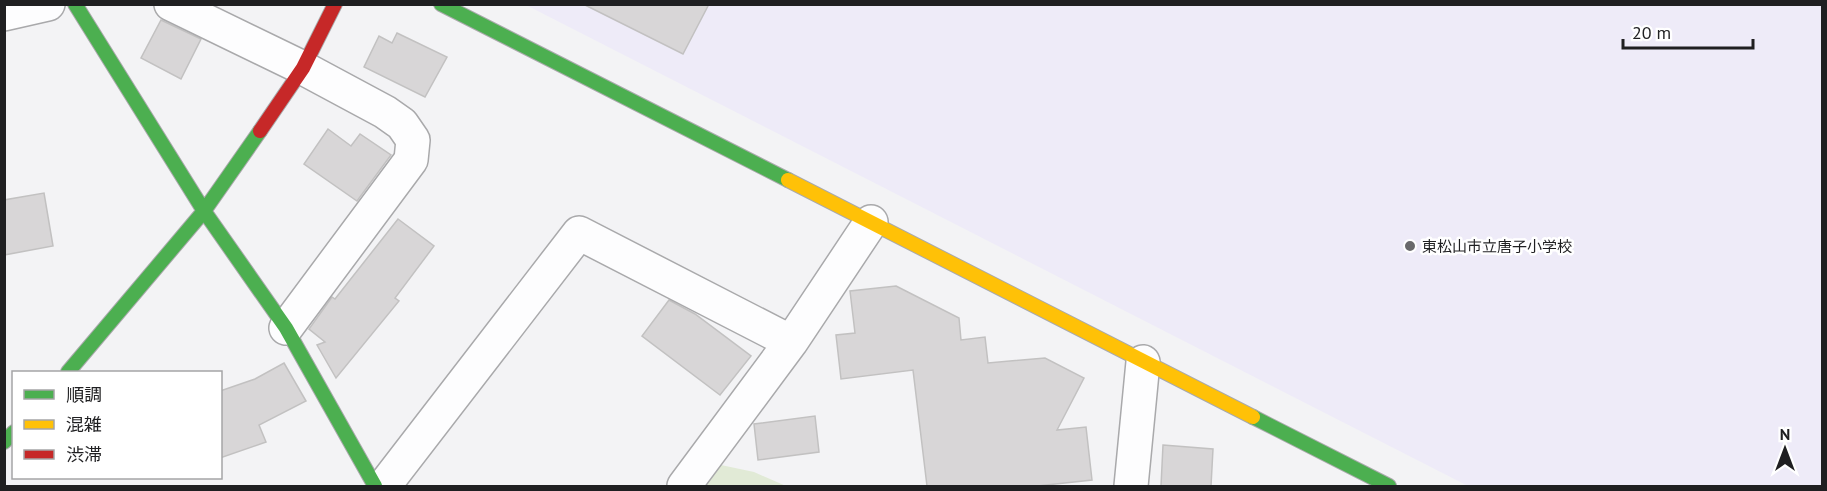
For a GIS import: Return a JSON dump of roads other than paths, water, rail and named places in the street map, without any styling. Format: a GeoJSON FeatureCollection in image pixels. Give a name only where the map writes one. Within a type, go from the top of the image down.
{"type":"FeatureCollection","features":[{"type":"Feature","properties":{"kind":"street"},"geometry":{"type":"LineString","coordinates":[[4,14],[48,4]]}},
{"type":"Feature","properties":{"kind":"street"},"geometry":{"type":"LineString","coordinates":[[75,4],[204,211],[286,328],[375,486]]}},
{"type":"Feature","properties":{"kind":"street"},"geometry":{"type":"LineString","coordinates":[[171,4],[303,68],[385,112],[402,123],[412,140],[411,160],[286,328]]}},
{"type":"Feature","properties":{"kind":"street"},"geometry":{"type":"LineString","coordinates":[[69,371],[204,211],[303,68],[335,4]]}},
{"type":"Feature","properties":{"kind":"street"},"geometry":{"type":"LineString","coordinates":[[441,4],[1389,486]]}},
{"type":"Feature","properties":{"kind":"street"},"geometry":{"type":"LineString","coordinates":[[684,486],[791,342],[871,222]]}},
{"type":"Feature","properties":{"kind":"street"},"geometry":{"type":"LineString","coordinates":[[384,486],[579,232],[791,342]]}},
{"type":"Feature","properties":{"kind":"street"},"geometry":{"type":"LineString","coordinates":[[1131,486],[1143,362]]}},
{"type":"Feature","properties":{"kind":"place","name":"東松山市立唐子小学校"},"geometry":{"type":"Point","coordinates":[1410,246]}}]}
